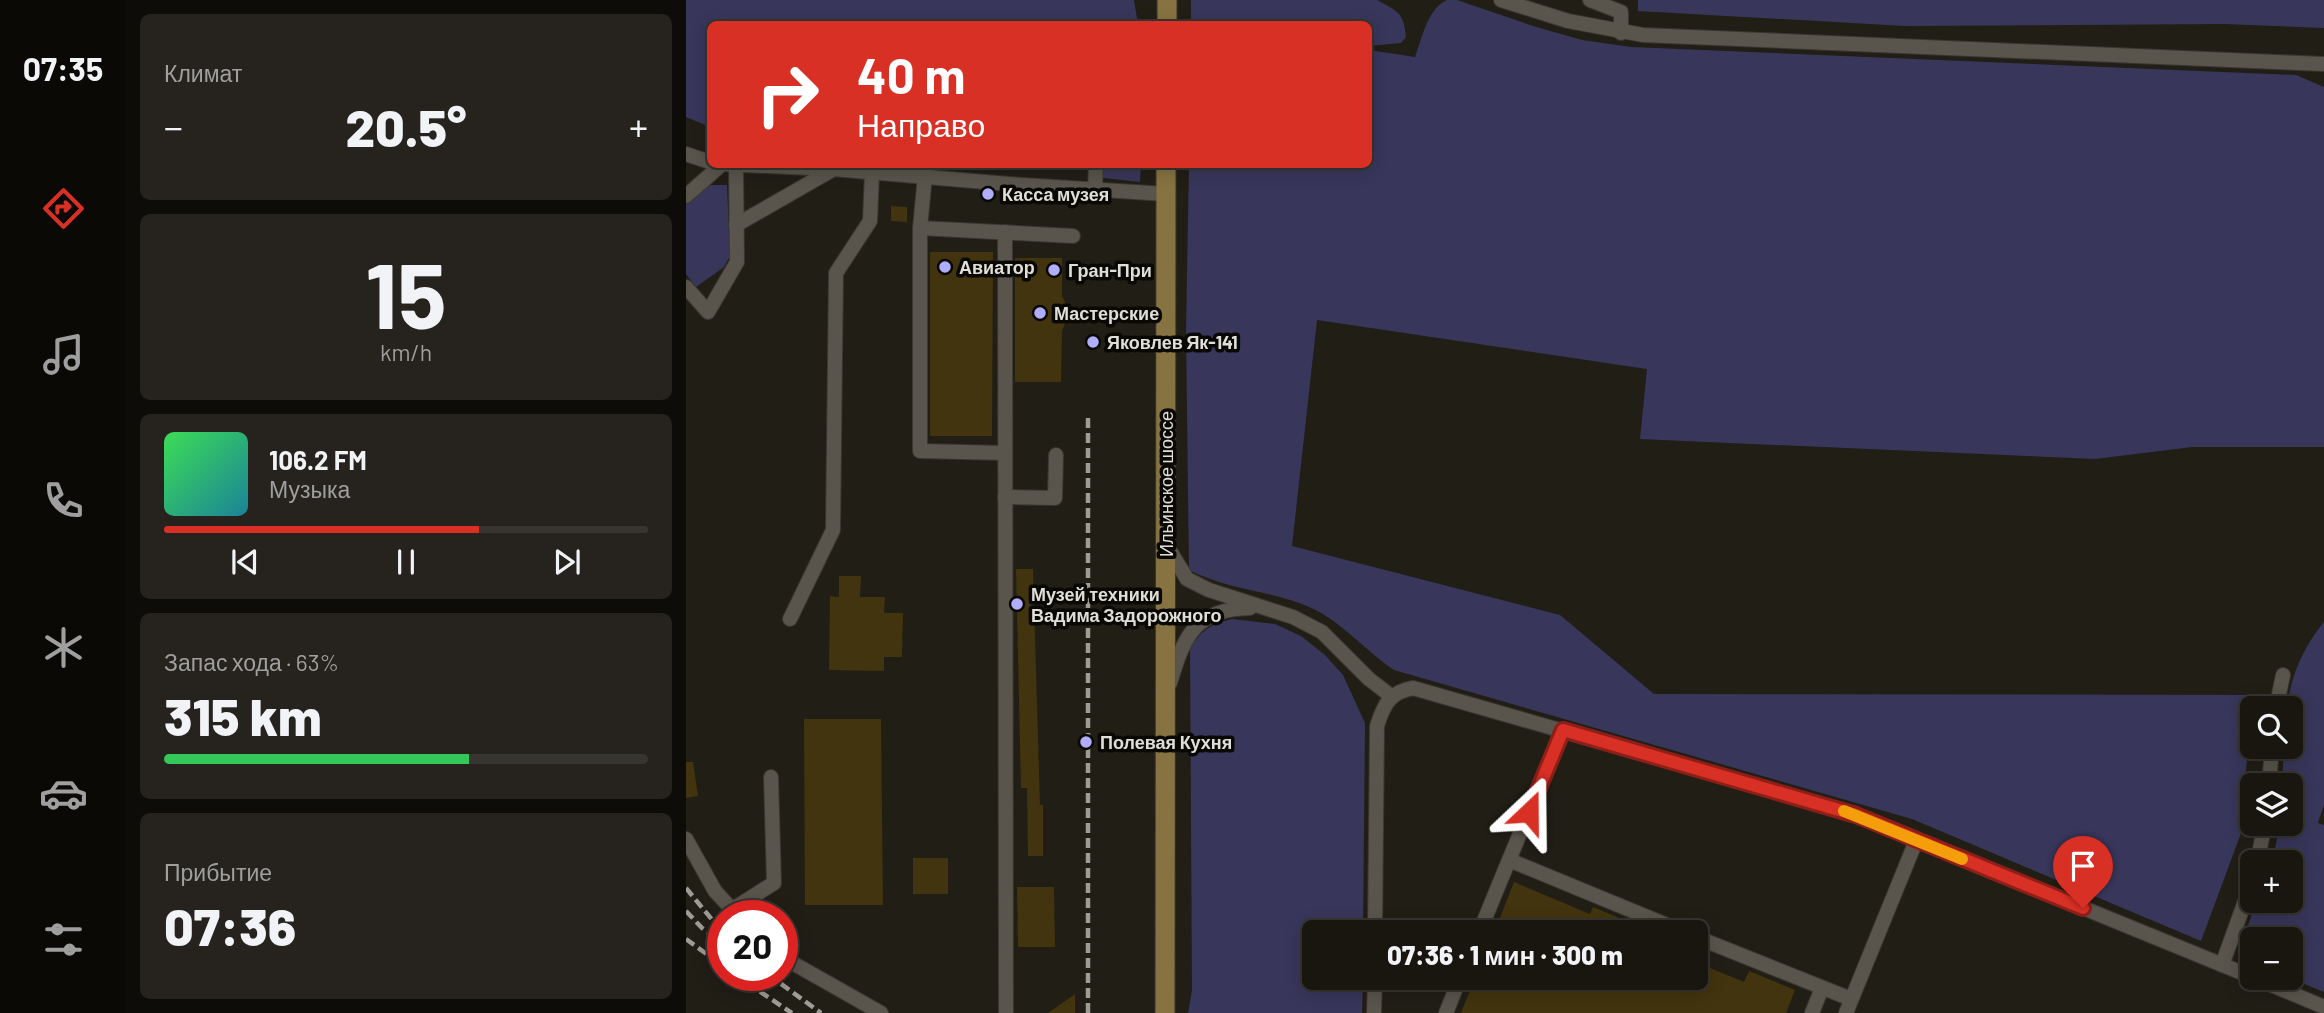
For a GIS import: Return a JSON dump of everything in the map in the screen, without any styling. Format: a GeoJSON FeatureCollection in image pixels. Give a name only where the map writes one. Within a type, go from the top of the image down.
{"type":"FeatureCollection","features":[{"type":"Feature","properties":{"kind":"main road"},"geometry":{"type":"LineString","coordinates":[[1167,0],[1167,21]]}},
{"type":"Feature","properties":{"kind":"main road","name":"Ильинское шоссе"},"geometry":{"type":"LineString","coordinates":[[1165,1013],[1167,168]]}},
{"type":"Feature","properties":{"kind":"street"},"geometry":{"type":"LineString","coordinates":[[1501,0],[1568,21],[1621,33],[1731,40],[2324,64]]}},
{"type":"Feature","properties":{"kind":"street"},"geometry":{"type":"LineString","coordinates":[[1590,0],[1622,6],[1621,33]]}},
{"type":"Feature","properties":{"kind":"street"},"geometry":{"type":"LineString","coordinates":[[686,154],[707,161]]}},
{"type":"Feature","properties":{"kind":"street"},"geometry":{"type":"LineString","coordinates":[[686,196],[722,168]]}},
{"type":"Feature","properties":{"kind":"street"},"geometry":{"type":"LineString","coordinates":[[686,287],[708,312],[737,262],[736,225],[726,168]]}},
{"type":"Feature","properties":{"kind":"street"},"geometry":{"type":"LineString","coordinates":[[806,168],[872,173],[926,171],[1166,194]]}},
{"type":"Feature","properties":{"kind":"street"},"geometry":{"type":"LineString","coordinates":[[1095,189],[1096,168]]}},
{"type":"Feature","properties":{"kind":"street"},"geometry":{"type":"LineString","coordinates":[[736,225],[833,169]]}},
{"type":"Feature","properties":{"kind":"street"},"geometry":{"type":"LineString","coordinates":[[926,171],[920,228],[920,451],[1005,453]]}},
{"type":"Feature","properties":{"kind":"street"},"geometry":{"type":"LineString","coordinates":[[790,618],[833,530],[836,273],[870,221],[872,173]]}},
{"type":"Feature","properties":{"kind":"street"},"geometry":{"type":"LineString","coordinates":[[920,228],[1073,236]]}},
{"type":"Feature","properties":{"kind":"street"},"geometry":{"type":"LineString","coordinates":[[1005,232],[1006,1013]]}},
{"type":"Feature","properties":{"kind":"street"},"geometry":{"type":"LineString","coordinates":[[1005,497],[1055,498],[1056,455]]}},
{"type":"Feature","properties":{"kind":"street"},"geometry":{"type":"LineString","coordinates":[[1166,542],[1187,579],[1209,590],[1293,617],[1322,632],[1345,652],[1370,680],[1391,696]]}},
{"type":"Feature","properties":{"kind":"street"},"geometry":{"type":"LineString","coordinates":[[1166,697],[1184,645],[1196,625],[1220,611],[1232,608],[1262,608]]}},
{"type":"Feature","properties":{"kind":"street"},"geometry":{"type":"LineString","coordinates":[[2279,696],[2283,675]]}},
{"type":"Feature","properties":{"kind":"street"},"geometry":{"type":"LineString","coordinates":[[1375,920],[1377,726],[1383,707],[1391,696],[1400,690],[1413,688],[1856,815],[2240,972]]}},
{"type":"Feature","properties":{"kind":"street"},"geometry":{"type":"LineString","coordinates":[[1484,920],[1563,730]]}},
{"type":"Feature","properties":{"kind":"street"},"geometry":{"type":"LineString","coordinates":[[751,900],[774,883],[771,777]]}},
{"type":"Feature","properties":{"kind":"street"},"geometry":{"type":"LineString","coordinates":[[686,839],[715,891],[724,900]]}},
{"type":"Feature","properties":{"kind":"street"},"geometry":{"type":"LineString","coordinates":[[1708,942],[1822,988],[1849,1006],[1916,841]]}},
{"type":"Feature","properties":{"kind":"street"},"geometry":{"type":"LineString","coordinates":[[1509,860],[1654,920]]}},
{"type":"Feature","properties":{"kind":"street"},"geometry":{"type":"LineString","coordinates":[[2222,964],[2240,913]]}},
{"type":"Feature","properties":{"kind":"street"},"geometry":{"type":"LineString","coordinates":[[798,966],[881,1013]]}},
{"type":"Feature","properties":{"kind":"street"},"geometry":{"type":"LineString","coordinates":[[1812,1013],[1822,988]]}},
{"type":"Feature","properties":{"kind":"street"},"geometry":{"type":"LineString","coordinates":[[1374,1013],[1375,990]]}},
{"type":"Feature","properties":{"kind":"street"},"geometry":{"type":"LineString","coordinates":[[1446,1013],[1455,990]]}},
{"type":"Feature","properties":{"kind":"street"},"geometry":{"type":"LineString","coordinates":[[2280,990],[2322,1009]]}},
{"type":"Feature","properties":{"kind":"shaded area"},"geometry":{"type":"Polygon","coordinates":[[[686,0],[1134,0],[1138,21],[707,21],[707,126],[686,117],[686,0]]]}},
{"type":"Feature","properties":{"kind":"shaded area"},"geometry":{"type":"Polygon","coordinates":[[[1191,0],[1377,0],[1398,13],[1406,37],[1401,43],[1372,46],[1372,21],[1191,21],[1191,0]]]}},
{"type":"Feature","properties":{"kind":"shaded area"},"geometry":{"type":"Polygon","coordinates":[[[1447,0],[1457,0],[1582,40],[1631,47],[2296,75],[2324,87],[2324,447],[2192,447],[2095,459],[1640,439],[1647,369],[1317,320],[1292,546],[1560,615],[1654,694],[2265,695],[2240,696],[2240,759],[2247,759],[2246,773],[2240,773],[2240,836],[2201,941],[1912,819],[1394,670],[1339,625],[1315,610],[1288,599],[1217,581],[1189,570],[1186,331],[1189,168],[1372,168],[1372,50],[1415,57],[1435,10],[1447,0]]]}},
{"type":"Feature","properties":{"kind":"shaded area"},"geometry":{"type":"Polygon","coordinates":[[[1638,0],[2324,0],[2324,28],[2225,24],[1905,26],[1638,11],[1638,0]]]}},
{"type":"Feature","properties":{"kind":"shaded area"},"geometry":{"type":"Polygon","coordinates":[[[1096,168],[1141,168],[1140,182],[1095,177],[1096,168]]]}},
{"type":"Feature","properties":{"kind":"shaded area"},"geometry":{"type":"Polygon","coordinates":[[[710,185],[727,185],[730,256],[724,267],[696,287],[686,274],[686,204],[710,185]]]}},
{"type":"Feature","properties":{"kind":"shaded area"},"geometry":{"type":"Polygon","coordinates":[[[1233,619],[1275,624],[1301,636],[1325,655],[1343,675],[1365,723],[1363,920],[1302,920],[1302,990],[1363,990],[1362,1013],[1188,1013],[1192,991],[1190,648],[1208,628],[1233,619]]]}},
{"type":"Feature","properties":{"kind":"shaded area"},"geometry":{"type":"Polygon","coordinates":[[[2324,622],[2324,804],[2318,823],[2324,825],[2324,992],[2303,983],[2303,927],[2248,927],[2253,913],[2303,913],[2303,850],[2275,850],[2278,836],[2303,836],[2303,773],[2283,773],[2283,759],[2303,759],[2303,696],[2289,696],[2299,662],[2324,622]]]}},
{"type":"Feature","properties":{"kind":"building"},"geometry":{"type":"Polygon","coordinates":[[[891,206],[907,207],[907,222],[891,221],[891,206]]]}},
{"type":"Feature","properties":{"kind":"building"},"geometry":{"type":"Polygon","coordinates":[[[930,252],[993,252],[992,436],[930,436],[930,252]]]}},
{"type":"Feature","properties":{"kind":"building","name":"Мастерские"},"geometry":{"type":"Polygon","coordinates":[[[1015,258],[1062,258],[1065,323],[1062,331],[1061,382],[1015,382],[1015,258]]]}},
{"type":"Feature","properties":{"kind":"building"},"geometry":{"type":"Polygon","coordinates":[[[1016,569],[1033,569],[1043,856],[1028,856],[1027,788],[1021,788],[1016,569]]]}},
{"type":"Feature","properties":{"kind":"building"},"geometry":{"type":"Polygon","coordinates":[[[839,576],[861,576],[860,597],[885,597],[884,613],[903,613],[902,657],[884,657],[884,671],[829,670],[830,596],[839,597],[839,576]]]}},
{"type":"Feature","properties":{"kind":"building"},"geometry":{"type":"Polygon","coordinates":[[[804,719],[881,719],[883,905],[805,905],[804,719]]]}},
{"type":"Feature","properties":{"kind":"building"},"geometry":{"type":"Polygon","coordinates":[[[686,762],[693,762],[698,796],[686,798],[686,762]]]}},
{"type":"Feature","properties":{"kind":"building"},"geometry":{"type":"Polygon","coordinates":[[[913,858],[948,858],[948,894],[913,894],[913,858]]]}},
{"type":"Feature","properties":{"kind":"building"},"geometry":{"type":"Polygon","coordinates":[[[1514,882],[1590,914],[1593,907],[1624,920],[1499,920],[1514,882]]]}},
{"type":"Feature","properties":{"kind":"building"},"geometry":{"type":"Polygon","coordinates":[[[1017,887],[1054,887],[1055,947],[1018,947],[1017,887]]]}},
{"type":"Feature","properties":{"kind":"building"},"geometry":{"type":"Polygon","coordinates":[[[1708,967],[1744,982],[1749,971],[1795,990],[1786,1013],[1461,1013],[1470,990],[1708,990],[1708,967]]]}},
{"type":"Feature","properties":{"kind":"building"},"geometry":{"type":"Polygon","coordinates":[[[1075,994],[1075,1013],[1048,1013],[1075,994]]]}},
{"type":"Feature","properties":{"kind":"railway"},"geometry":{"type":"LineString","coordinates":[[1088,418],[1088,1013]]}},
{"type":"Feature","properties":{"kind":"railway"},"geometry":{"type":"LineString","coordinates":[[686,888],[707,914]]}},
{"type":"Feature","properties":{"kind":"railway"},"geometry":{"type":"LineString","coordinates":[[686,911],[707,932]]}},
{"type":"Feature","properties":{"kind":"railway"},"geometry":{"type":"LineString","coordinates":[[686,939],[707,954]]}},
{"type":"Feature","properties":{"kind":"railway"},"geometry":{"type":"LineString","coordinates":[[759,991],[792,1013]]}},
{"type":"Feature","properties":{"kind":"railway"},"geometry":{"type":"LineString","coordinates":[[791,991],[821,1013]]}},
{"type":"Feature","properties":{"kind":"slow traffic"},"geometry":{"type":"LineString","coordinates":[[1844,811],[1962,859]]}},
{"type":"Feature","properties":{"kind":"place","name":"Касса музея"},"geometry":{"type":"Point","coordinates":[988,194]}},
{"type":"Feature","properties":{"kind":"place","name":"Авиатор"},"geometry":{"type":"Point","coordinates":[945,267]}},
{"type":"Feature","properties":{"kind":"place","name":"Гран-При"},"geometry":{"type":"Point","coordinates":[1054,270]}},
{"type":"Feature","properties":{"kind":"place","name":"Мастерские"},"geometry":{"type":"Point","coordinates":[1040,313]}},
{"type":"Feature","properties":{"kind":"place","name":"Яковлев Як-141"},"geometry":{"type":"Point","coordinates":[1093,342]}},
{"type":"Feature","properties":{"kind":"place","name":"Музей техники Вадима Задорожного"},"geometry":{"type":"Point","coordinates":[1017,604]}},
{"type":"Feature","properties":{"kind":"place","name":"Полевая Кухня"},"geometry":{"type":"Point","coordinates":[1086,742]}},
{"type":"Feature","properties":{"kind":"route"},"geometry":{"type":"LineString","coordinates":[[1529,812],[1563,730],[1856,815],[2083,908]]}}]}
